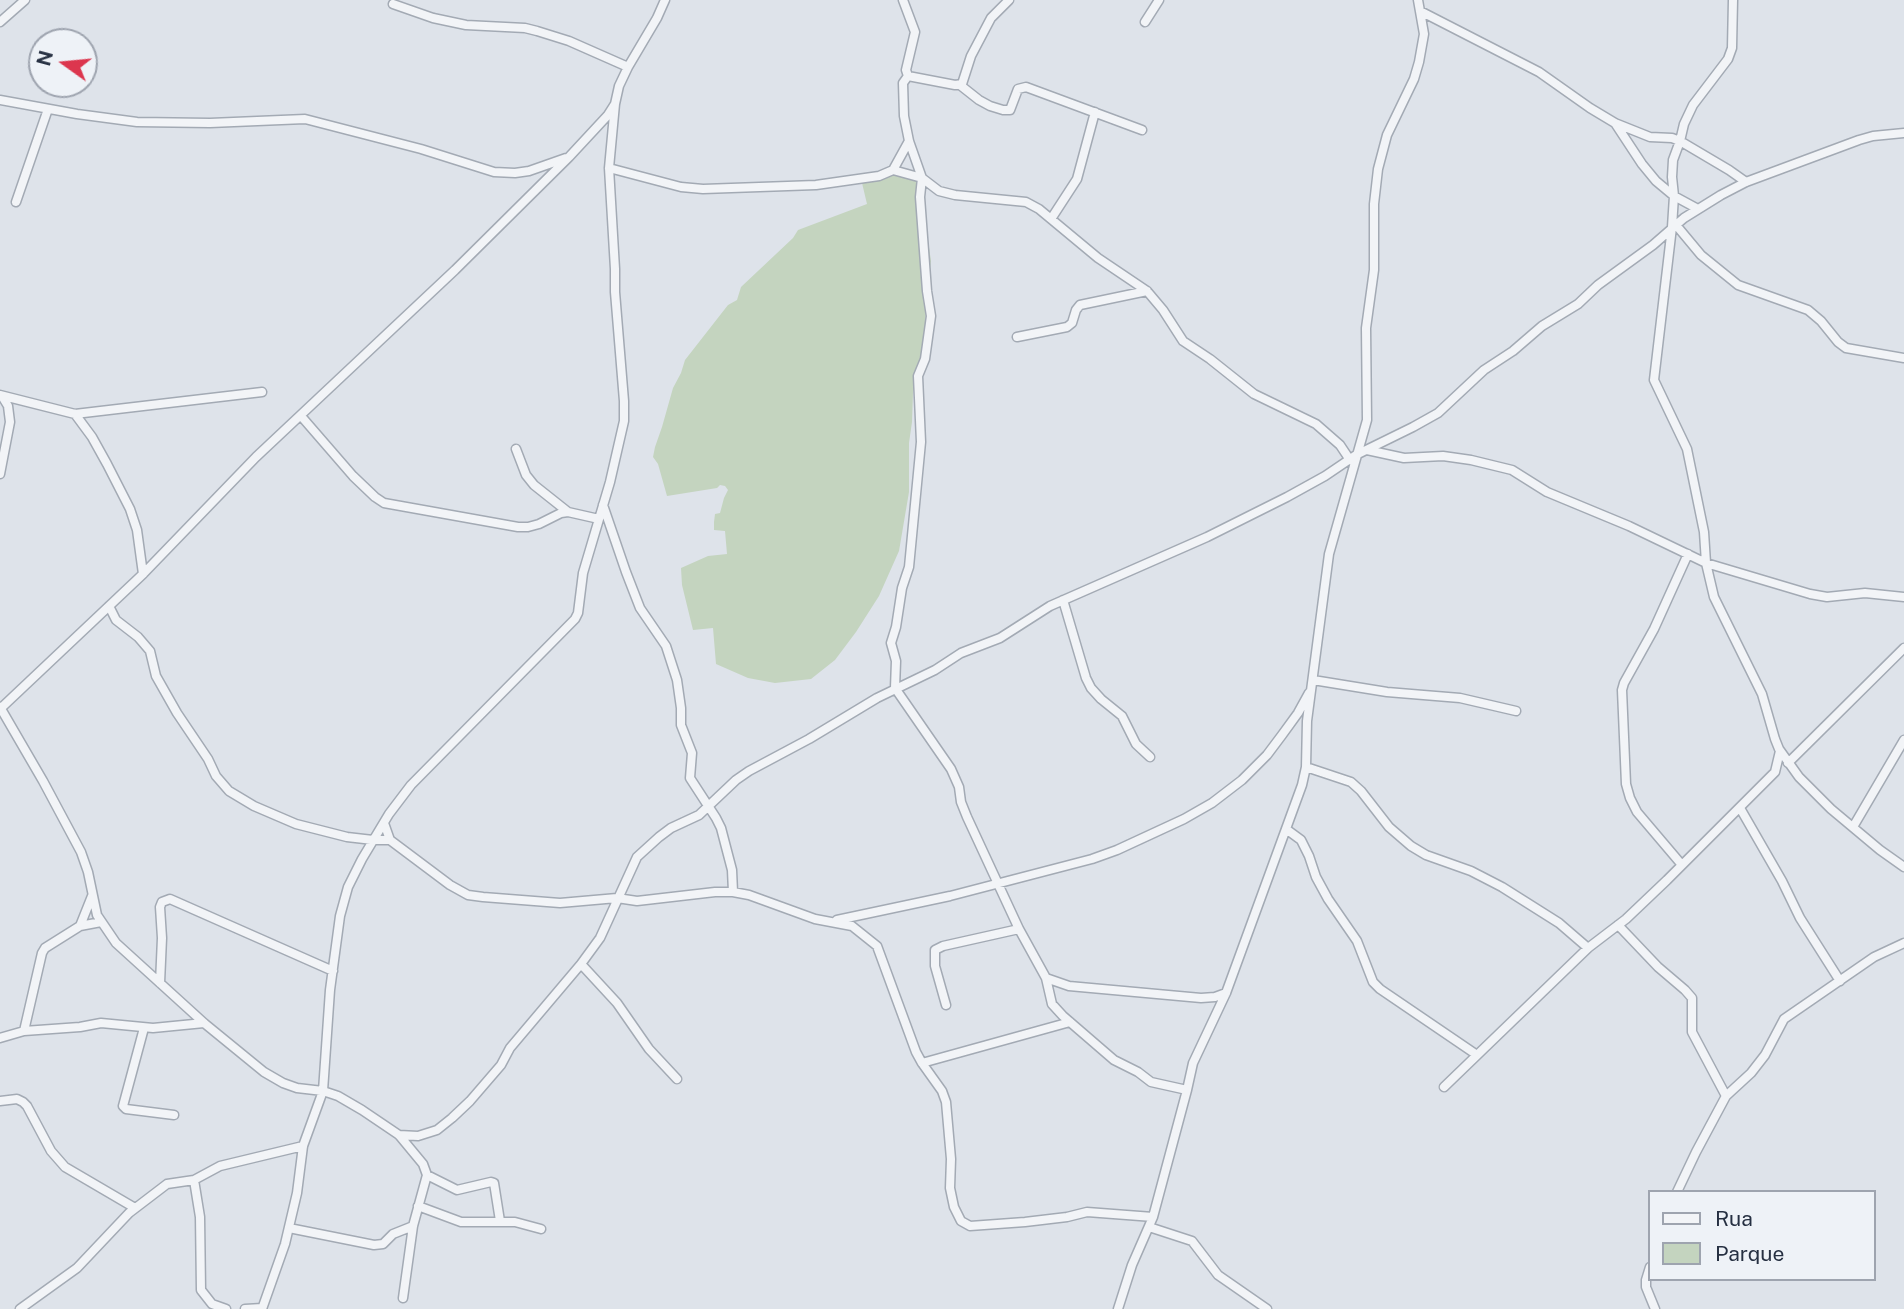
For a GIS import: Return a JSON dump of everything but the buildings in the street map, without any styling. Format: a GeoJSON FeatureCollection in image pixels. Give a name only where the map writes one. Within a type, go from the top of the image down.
{"type":"FeatureCollection","features":[{"type":"Feature","properties":{"kind":"street"},"geometry":{"type":"LineString","coordinates":[[0,22],[25,0]]}},
{"type":"Feature","properties":{"kind":"street"},"geometry":{"type":"LineString","coordinates":[[245,1309],[262,1309],[285,1244],[297,1194],[303,1146],[323,1091],[333,971],[340,916],[348,887],[373,840],[411,785],[578,613],[583,573],[610,482],[624,421],[609,168],[615,104],[619,86],[628,67],[665,0]]}},
{"type":"Feature","properties":{"kind":"street"},"geometry":{"type":"LineString","coordinates":[[903,0],[915,32],[906,70],[908,76]]}},
{"type":"Feature","properties":{"kind":"street"},"geometry":{"type":"LineString","coordinates":[[960,85],[971,56],[991,18],[1009,0]]}},
{"type":"Feature","properties":{"kind":"street"},"geometry":{"type":"LineString","coordinates":[[1145,22],[1159,0]]}},
{"type":"Feature","properties":{"kind":"street"},"geometry":{"type":"LineString","coordinates":[[1118,1309],[1132,1265],[1153,1217],[1193,1063],[1226,993],[1303,785],[1306,736],[1329,554],[1353,458],[1367,420],[1366,328],[1374,270],[1374,204],[1378,169],[1387,135],[1414,79],[1419,62],[1424,34],[1418,0]]}},
{"type":"Feature","properties":{"kind":"street"},"geometry":{"type":"LineString","coordinates":[[1734,0],[1732,48],[1728,59],[1693,105],[1684,124],[1674,160],[1674,226],[1654,380],[1687,449],[1714,597],[1762,694],[1780,751],[1790,766],[1831,809],[1903,863]]}},
{"type":"Feature","properties":{"kind":"street"},"geometry":{"type":"LineString","coordinates":[[393,4],[433,18],[466,25],[537,31],[569,41],[628,67]]}},
{"type":"Feature","properties":{"kind":"street"},"geometry":{"type":"LineString","coordinates":[[1420,11],[1539,72],[1615,123],[1650,137],[1680,141],[1746,182]]}},
{"type":"Feature","properties":{"kind":"street"},"geometry":{"type":"LineString","coordinates":[[908,76],[960,85],[979,100],[1003,110],[1010,110],[1018,89],[1022,87],[1142,130]]}},
{"type":"Feature","properties":{"kind":"street"},"geometry":{"type":"LineString","coordinates":[[908,76],[903,83],[902,96],[909,141],[922,178],[920,197],[931,316],[925,359],[918,376],[921,442],[909,567],[891,643],[896,661],[895,688],[951,769],[967,817],[1019,929],[1046,978],[1052,1004],[1105,1054],[1151,1082],[1187,1090]]}},
{"type":"Feature","properties":{"kind":"street"},"geometry":{"type":"LineString","coordinates":[[0,100],[137,122],[210,123],[305,119],[421,149],[494,172],[529,172],[569,157]]}},
{"type":"Feature","properties":{"kind":"street"},"geometry":{"type":"LineString","coordinates":[[403,1298],[413,1226],[427,1175],[423,1164],[399,1135],[338,1096],[297,1088],[264,1072],[204,1023],[116,943],[96,915],[89,872],[80,852],[43,780],[0,708],[143,574],[256,457],[455,270],[569,157],[615,104]]}},
{"type":"Feature","properties":{"kind":"street"},"geometry":{"type":"LineString","coordinates":[[16,202],[48,108]]}},
{"type":"Feature","properties":{"kind":"street"},"geometry":{"type":"LineString","coordinates":[[1051,219],[1077,179],[1095,112]]}},
{"type":"Feature","properties":{"kind":"street"},"geometry":{"type":"LineString","coordinates":[[1615,123],[1648,173],[1674,196],[1698,209]]}},
{"type":"Feature","properties":{"kind":"street"},"geometry":{"type":"LineString","coordinates":[[399,1135],[418,1136],[437,1130],[470,1101],[600,938],[633,863],[646,848],[671,828],[699,815],[749,771],[895,688],[926,675],[961,653],[1000,638],[1043,609],[1188,546],[1287,497],[1367,450],[1438,413],[1484,370],[1513,351],[1542,326],[1578,304],[1598,285],[1653,245],[1674,226],[1746,182],[1873,135],[1904,133]]}},
{"type":"Feature","properties":{"kind":"street"},"geometry":{"type":"LineString","coordinates":[[609,168],[681,187],[703,189],[816,185],[879,176],[893,170],[909,141]]}},
{"type":"Feature","properties":{"kind":"street"},"geometry":{"type":"LineString","coordinates":[[893,170],[922,178],[939,191],[1026,202],[1039,209],[1098,258],[1147,291],[1184,341],[1254,394],[1316,424],[1353,458]]}},
{"type":"Feature","properties":{"kind":"street"},"geometry":{"type":"LineString","coordinates":[[1674,226],[1701,255],[1738,285],[1808,310],[1846,348],[1904,358]]}},
{"type":"Feature","properties":{"kind":"street"},"geometry":{"type":"LineString","coordinates":[[1017,337],[1067,327],[1072,323],[1080,306],[1147,291]]}},
{"type":"Feature","properties":{"kind":"street"},"geometry":{"type":"LineString","coordinates":[[1,395],[75,414],[262,392]]}},
{"type":"Feature","properties":{"kind":"street"},"geometry":{"type":"LineString","coordinates":[[0,474],[10,422],[8,406],[1,395]]}},
{"type":"Feature","properties":{"kind":"street"},"geometry":{"type":"LineString","coordinates":[[75,414],[92,437],[130,509],[138,530],[143,574]]}},
{"type":"Feature","properties":{"kind":"street"},"geometry":{"type":"LineString","coordinates":[[301,416],[353,476],[384,503],[518,527],[539,524],[568,512],[599,519]]}},
{"type":"Feature","properties":{"kind":"street"},"geometry":{"type":"LineString","coordinates":[[516,449],[526,475],[534,485],[568,512]]}},
{"type":"Feature","properties":{"kind":"street"},"geometry":{"type":"LineString","coordinates":[[1367,450],[1404,458],[1462,458],[1512,470],[1547,492],[1706,562],[1819,597],[1866,593],[1904,597]]}},
{"type":"Feature","properties":{"kind":"street"},"geometry":{"type":"LineString","coordinates":[[603,505],[640,608],[666,646],[677,680],[681,725],[692,753],[690,778],[716,818],[725,841],[732,870],[733,892]]}},
{"type":"Feature","properties":{"kind":"street"},"geometry":{"type":"LineString","coordinates":[[1682,865],[1637,812],[1630,798],[1626,784],[1622,690],[1654,629],[1688,554]]}},
{"type":"Feature","properties":{"kind":"street"},"geometry":{"type":"LineString","coordinates":[[1063,600],[1091,688],[1122,716],[1136,744],[1150,758]]}},
{"type":"Feature","properties":{"kind":"street"},"geometry":{"type":"LineString","coordinates":[[109,606],[116,620],[138,637],[150,651],[156,676],[216,776],[229,791],[296,824],[347,837],[390,840]]}},
{"type":"Feature","properties":{"kind":"street"},"geometry":{"type":"LineString","coordinates":[[1444,1087],[1588,948],[1618,925],[1682,865],[1775,772],[1790,766],[1904,648]]}},
{"type":"Feature","properties":{"kind":"street"},"geometry":{"type":"LineString","coordinates":[[1312,684],[1460,698],[1516,711]]}},
{"type":"Feature","properties":{"kind":"street"},"geometry":{"type":"LineString","coordinates":[[831,921],[950,896],[1092,859],[1184,819],[1212,803],[1242,780],[1267,755],[1298,713],[1312,684]]}},
{"type":"Feature","properties":{"kind":"street"},"geometry":{"type":"LineString","coordinates":[[1853,827],[1904,740]]}},
{"type":"Feature","properties":{"kind":"street"},"geometry":{"type":"LineString","coordinates":[[1775,772],[1780,751]]}},
{"type":"Feature","properties":{"kind":"street"},"geometry":{"type":"LineString","coordinates":[[1306,767],[1351,782],[1389,827],[1411,846],[1502,887],[1559,923],[1588,948]]}},
{"type":"Feature","properties":{"kind":"street"},"geometry":{"type":"LineString","coordinates":[[1740,808],[1800,918],[1840,981]]}},
{"type":"Feature","properties":{"kind":"street"},"geometry":{"type":"LineString","coordinates":[[384,823],[390,840],[440,878],[468,895],[560,903],[617,898],[637,901],[733,892],[749,895],[815,919],[852,926],[877,946],[922,1063],[942,1091],[946,1102],[951,1159],[950,1188],[958,1217],[965,1224],[1025,1223],[1087,1212],[1153,1217]]}},
{"type":"Feature","properties":{"kind":"street"},"geometry":{"type":"LineString","coordinates":[[1286,830],[1301,841],[1328,899],[1357,942],[1373,982],[1477,1055]]}},
{"type":"Feature","properties":{"kind":"street"},"geometry":{"type":"LineString","coordinates":[[80,926],[92,894]]}},
{"type":"Feature","properties":{"kind":"street"},"geometry":{"type":"LineString","coordinates":[[160,983],[160,907],[162,902],[170,899],[333,971]]}},
{"type":"Feature","properties":{"kind":"street"},"geometry":{"type":"LineString","coordinates":[[24,1031],[45,948],[80,926],[101,922]]}},
{"type":"Feature","properties":{"kind":"street"},"geometry":{"type":"LineString","coordinates":[[1618,925],[1692,998],[1692,1032],[1726,1096]]}},
{"type":"Feature","properties":{"kind":"street"},"geometry":{"type":"LineString","coordinates":[[946,1005],[935,966],[935,950],[1019,929]]}},
{"type":"Feature","properties":{"kind":"street"},"geometry":{"type":"LineString","coordinates":[[1678,1190],[1726,1096],[1751,1073],[1765,1055],[1784,1019],[1874,957],[1904,943]]}},
{"type":"Feature","properties":{"kind":"street"},"geometry":{"type":"LineString","coordinates":[[581,964],[617,1003],[649,1049],[677,1079]]}},
{"type":"Feature","properties":{"kind":"street"},"geometry":{"type":"LineString","coordinates":[[1046,978],[1069,986],[1201,998],[1226,993]]}},
{"type":"Feature","properties":{"kind":"street"},"geometry":{"type":"LineString","coordinates":[[922,1063],[1070,1022]]}},
{"type":"Feature","properties":{"kind":"street"},"geometry":{"type":"LineString","coordinates":[[0,1038],[24,1031],[101,1023],[144,1028],[204,1023]]}},
{"type":"Feature","properties":{"kind":"street"},"geometry":{"type":"LineString","coordinates":[[144,1028],[123,1106],[126,1109],[174,1115]]}},
{"type":"Feature","properties":{"kind":"street"},"geometry":{"type":"LineString","coordinates":[[0,1101],[17,1099],[23,1102],[51,1151],[65,1167],[135,1208]]}},
{"type":"Feature","properties":{"kind":"street"},"geometry":{"type":"LineString","coordinates":[[415,1154],[418,1136]]}},
{"type":"Feature","properties":{"kind":"street"},"geometry":{"type":"LineString","coordinates":[[20,1309],[77,1268],[135,1208],[167,1184],[194,1180],[220,1166],[303,1146]]}},
{"type":"Feature","properties":{"kind":"street"},"geometry":{"type":"LineString","coordinates":[[427,1175],[457,1190],[491,1182],[494,1184],[500,1221]]}},
{"type":"Feature","properties":{"kind":"street"},"geometry":{"type":"LineString","coordinates":[[194,1180],[200,1217],[201,1290],[212,1304],[226,1309]]}},
{"type":"Feature","properties":{"kind":"street"},"geometry":{"type":"LineString","coordinates":[[418,1206],[468,1223],[500,1221],[522,1223],[541,1229]]}},
{"type":"Feature","properties":{"kind":"street"},"geometry":{"type":"LineString","coordinates":[[289,1228],[374,1245],[383,1244],[397,1232],[413,1226]]}},
{"type":"Feature","properties":{"kind":"street"},"geometry":{"type":"LineString","coordinates":[[1149,1227],[1192,1241],[1218,1275],[1267,1309]]}},
{"type":"Feature","properties":{"kind":"street"},"geometry":{"type":"LineString","coordinates":[[1648,1274],[1646,1287],[1655,1309]]}},
{"type":"Feature","properties":{"kind":"green space"},"geometry":{"type":"Polygon","coordinates":[[[888,175],[919,179],[931,261],[926,300],[925,343],[913,393],[909,492],[899,551],[879,596],[835,660],[811,679],[775,683],[748,678],[716,664],[713,628],[693,630],[682,585],[681,568],[708,556],[727,554],[725,531],[714,530],[714,522],[715,514],[720,513],[728,490],[720,485],[717,488],[667,496],[658,464],[653,457],[655,447],[673,388],[685,360],[728,305],[737,300],[741,287],[793,238],[798,230],[867,204],[862,183],[888,175]]]}}]}
